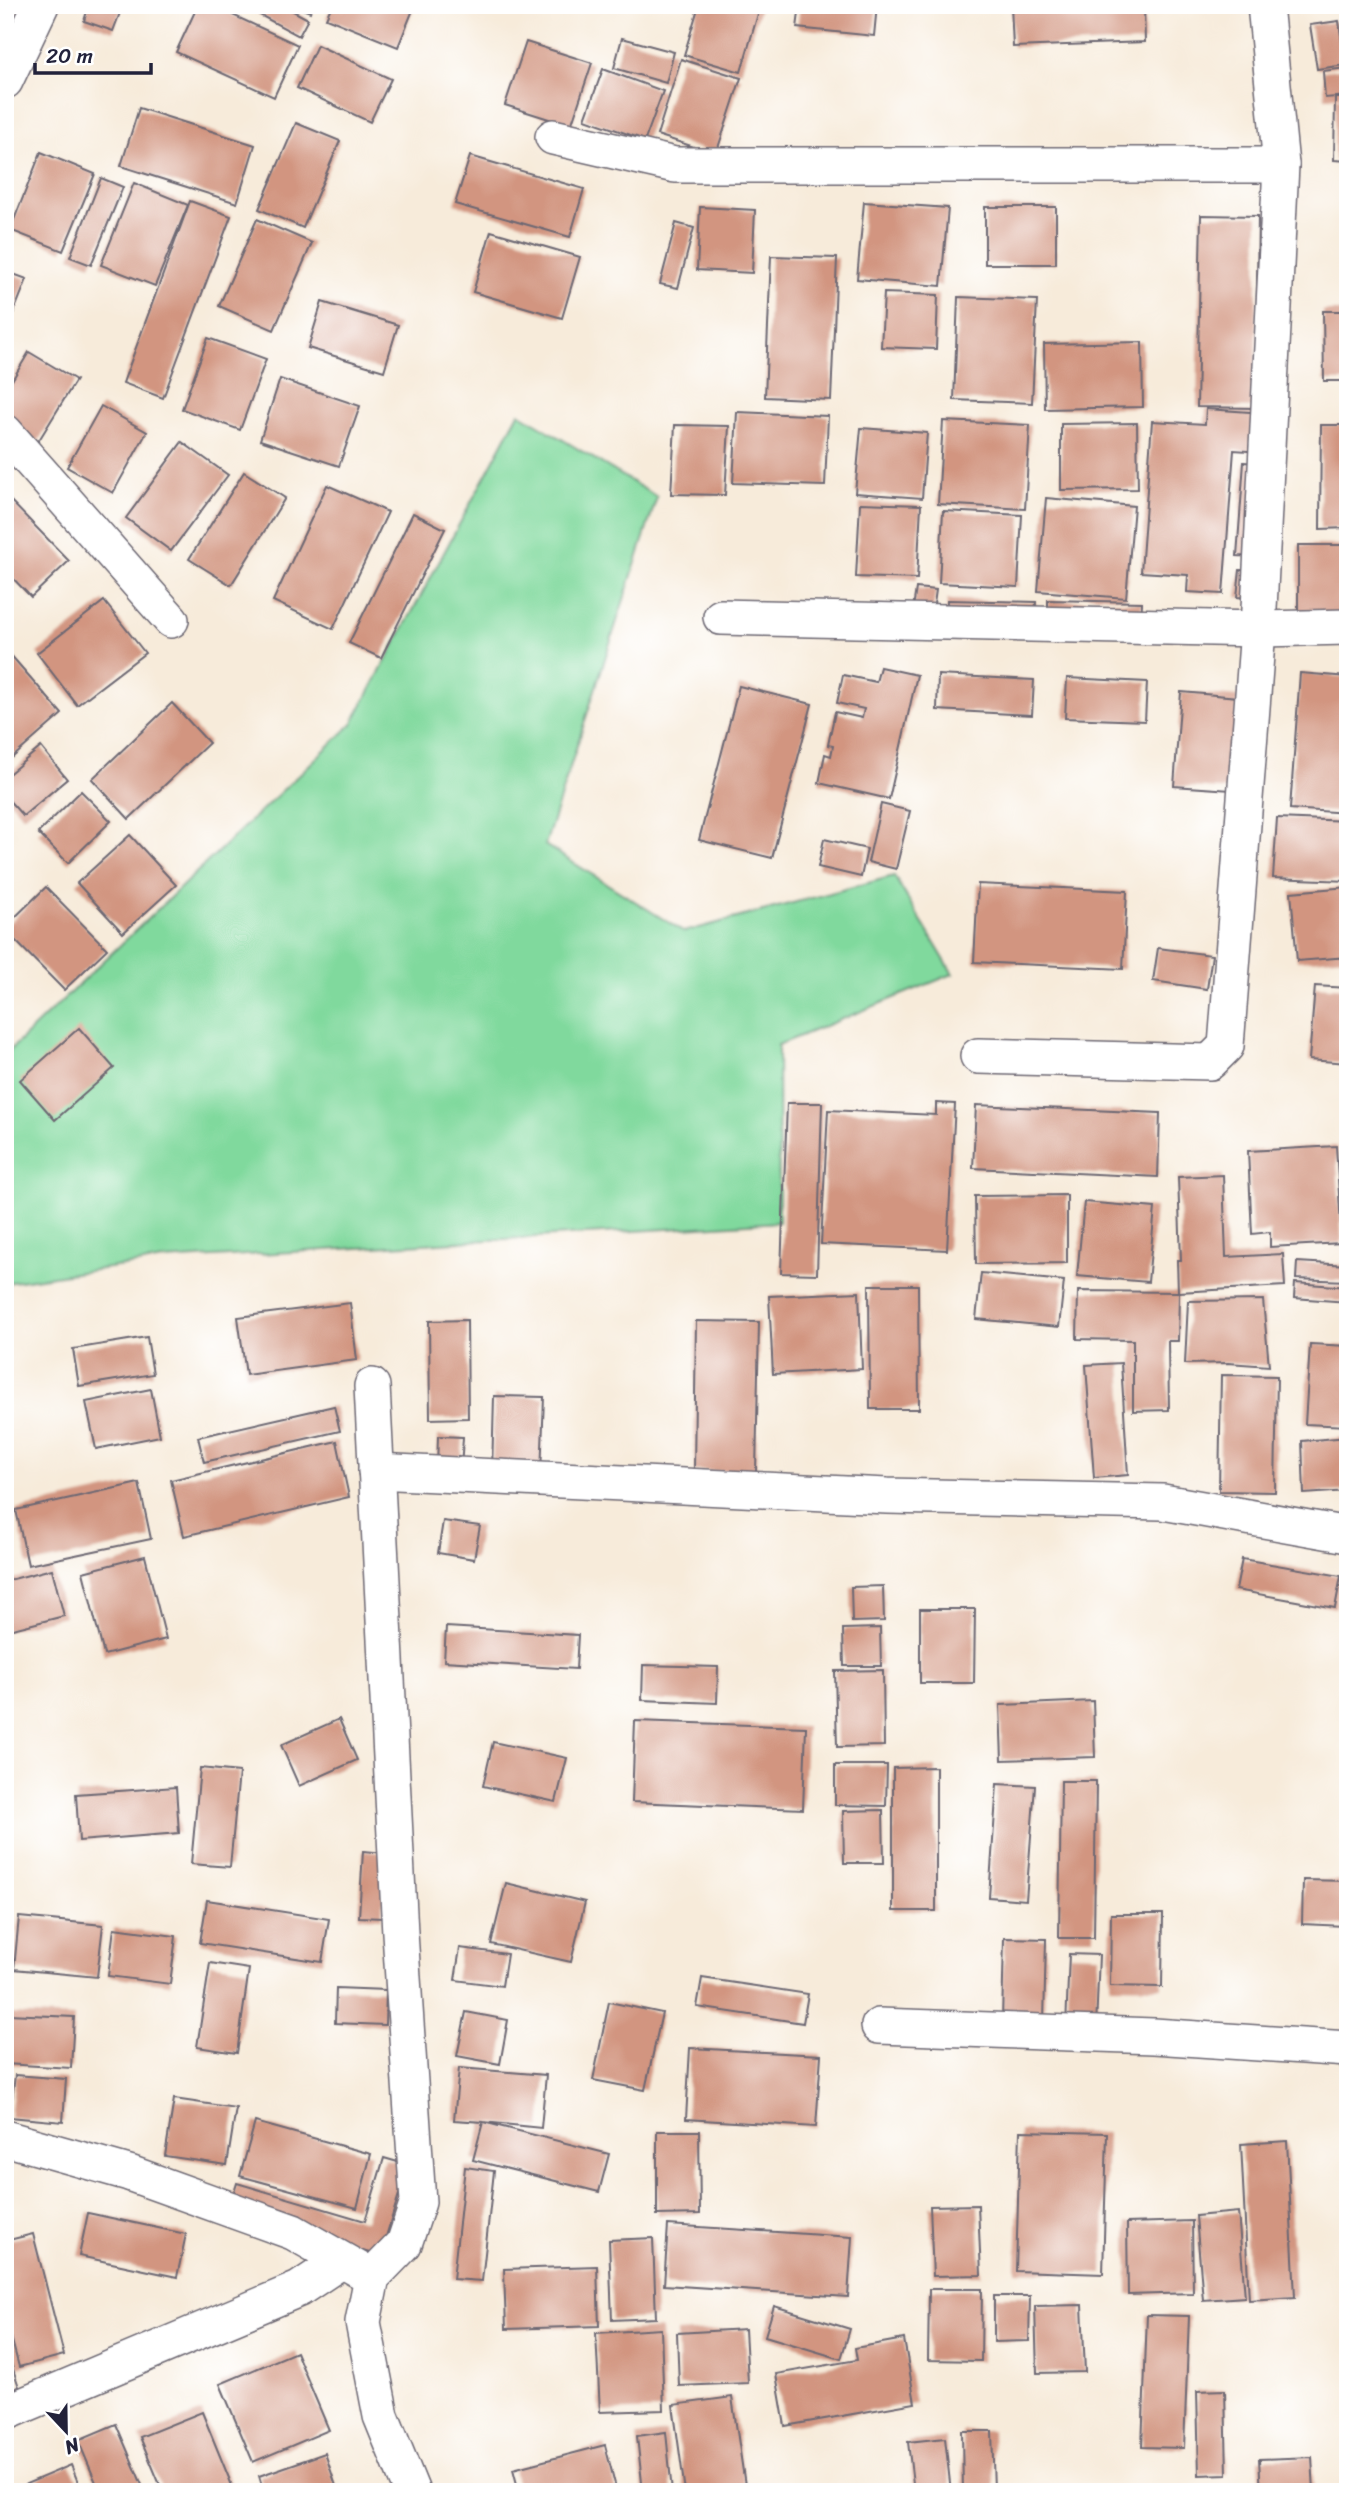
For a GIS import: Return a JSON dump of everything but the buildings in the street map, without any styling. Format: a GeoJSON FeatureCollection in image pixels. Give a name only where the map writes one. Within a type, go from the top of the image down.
{"type":"FeatureCollection","features":[{"type":"Feature","properties":{"kind":"street"},"geometry":{"type":"LineString","coordinates":[[5,81],[41,5]]}},
{"type":"Feature","properties":{"kind":"street"},"geometry":{"type":"LineString","coordinates":[[978,1056],[1210,1062],[1226,1045],[1258,629],[1281,165],[1265,5]]}},
{"type":"Feature","properties":{"kind":"street"},"geometry":{"type":"LineString","coordinates":[[553,137],[675,165],[1281,165]]}},
{"type":"Feature","properties":{"kind":"street"},"geometry":{"type":"LineString","coordinates":[[5,432],[171,620]]}},
{"type":"Feature","properties":{"kind":"street"},"geometry":{"type":"LineString","coordinates":[[721,617],[1258,629],[1348,627]]}},
{"type":"Feature","properties":{"kind":"street"},"geometry":{"type":"LineString","coordinates":[[372,1386],[400,1933],[418,2202],[404,2244],[372,2277],[363,2322],[381,2416],[412,2492]]}},
{"type":"Feature","properties":{"kind":"street"},"geometry":{"type":"LineString","coordinates":[[376,1471],[887,1496],[1163,1502],[1348,1535]]}},
{"type":"Feature","properties":{"kind":"street"},"geometry":{"type":"LineString","coordinates":[[879,2026],[1154,2036],[1348,2049]]}},
{"type":"Feature","properties":{"kind":"street"},"geometry":{"type":"LineString","coordinates":[[5,2138],[129,2173],[293,2232],[372,2277]]}},
{"type":"Feature","properties":{"kind":"street"},"geometry":{"type":"LineString","coordinates":[[5,2413],[299,2289],[341,2261]]}},
{"type":"Feature","properties":{"kind":"green space"},"geometry":{"type":"Polygon","coordinates":[[[519,413],[657,497],[545,845],[684,932],[894,876],[953,974],[778,1045],[779,1222],[164,1260],[5,1283],[5,1055],[352,724],[519,413]]]}}]}
